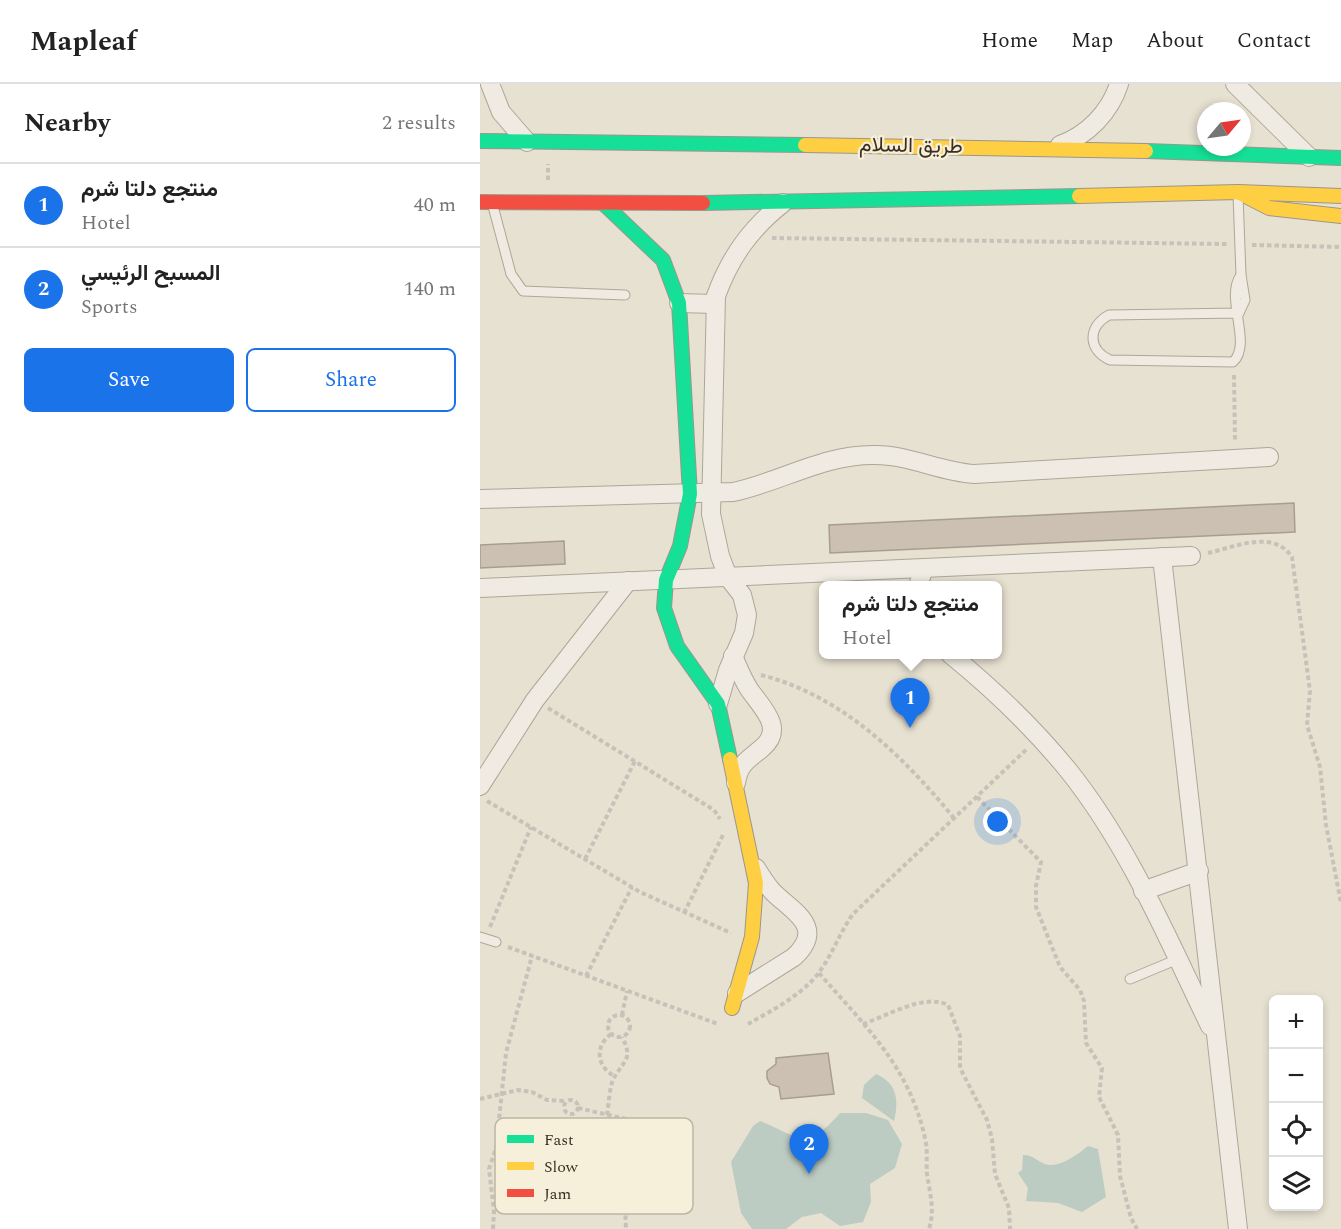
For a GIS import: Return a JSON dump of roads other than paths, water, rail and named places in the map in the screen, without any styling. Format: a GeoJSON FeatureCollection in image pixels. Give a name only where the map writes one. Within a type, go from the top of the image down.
{"type":"FeatureCollection","features":[{"type":"Feature","properties":{"kind":"main road","name":"طريق السلام"},"geometry":{"type":"LineString","coordinates":[[480,141],[1049,148],[1341,158]]}},
{"type":"Feature","properties":{"kind":"main road"},"geometry":{"type":"LineString","coordinates":[[1238,192],[1258,205],[1281,211],[1341,216]]}},
{"type":"Feature","properties":{"kind":"main road"},"geometry":{"type":"LineString","coordinates":[[484,203],[783,203],[1238,192],[1341,196]]}},
{"type":"Feature","properties":{"kind":"main road"},"geometry":{"type":"LineString","coordinates":[[603,202],[663,260],[679,303],[690,494],[680,546],[666,580],[664,608],[676,646],[718,704],[754,864],[757,890],[751,941],[734,1000]]}},
{"type":"Feature","properties":{"kind":"street"},"geometry":{"type":"LineString","coordinates":[[490,84],[501,112],[527,142]]}},
{"type":"Feature","properties":{"kind":"street"},"geometry":{"type":"LineString","coordinates":[[1049,148],[1070,141],[1089,129],[1104,114],[1119,84]]}},
{"type":"Feature","properties":{"kind":"street"},"geometry":{"type":"LineString","coordinates":[[1235,84],[1309,157]]}},
{"type":"Feature","properties":{"kind":"street"},"geometry":{"type":"LineString","coordinates":[[718,704],[736,664],[747,615],[742,595],[728,577],[714,535],[710,494],[715,304],[722,280],[736,252],[757,225],[783,203]]}},
{"type":"Feature","properties":{"kind":"street"},"geometry":{"type":"LineString","coordinates":[[679,303],[715,304]]}},
{"type":"Feature","properties":{"kind":"street"},"geometry":{"type":"LineString","coordinates":[[480,499],[710,494],[750,489],[831,460],[854,456],[902,457],[948,471],[974,474],[1269,457]]}},
{"type":"Feature","properties":{"kind":"street"},"geometry":{"type":"LineString","coordinates":[[480,588],[808,574],[921,577],[1191,556]]}},
{"type":"Feature","properties":{"kind":"street"},"geometry":{"type":"LineString","coordinates":[[1162,557],[1238,1229]]}},
{"type":"Feature","properties":{"kind":"street"},"geometry":{"type":"LineString","coordinates":[[808,574],[824,581]]}},
{"type":"Feature","properties":{"kind":"street"},"geometry":{"type":"LineString","coordinates":[[480,786],[535,700],[628,581]]}},
{"type":"Feature","properties":{"kind":"street"},"geometry":{"type":"LineString","coordinates":[[956,659],[1014,710],[1068,771],[1113,835],[1178,959],[1216,1039]]}},
{"type":"Feature","properties":{"kind":"street"},"geometry":{"type":"LineString","coordinates":[[736,664],[767,712],[772,728],[764,747],[751,754],[740,766],[736,783]]}},
{"type":"Feature","properties":{"kind":"street"},"geometry":{"type":"LineString","coordinates":[[734,1000],[800,952],[806,937],[801,914],[773,891],[754,864]]}},
{"type":"Feature","properties":{"kind":"street"},"geometry":{"type":"LineString","coordinates":[[1143,891],[1199,871]]}},
{"type":"Feature","properties":{"kind":"lane"},"geometry":{"type":"LineString","coordinates":[[1238,192],[1241,275],[1245,300],[1239,313],[1239,354],[1233,362],[1110,360],[1101,356],[1094,348],[1092,338],[1094,328],[1100,320],[1109,315],[1239,313]]}},
{"type":"Feature","properties":{"kind":"lane"},"geometry":{"type":"LineString","coordinates":[[484,203],[511,274],[523,291],[625,295]]}},
{"type":"Feature","properties":{"kind":"lane"},"geometry":{"type":"LineString","coordinates":[[482,938],[496,942]]}},
{"type":"Feature","properties":{"kind":"lane"},"geometry":{"type":"LineString","coordinates":[[1130,979],[1178,959]]}},
{"type":"Feature","properties":{"kind":"place","name":"منتجع دلتا شرم"},"geometry":{"type":"Point","coordinates":[910,728]}},
{"type":"Feature","properties":{"kind":"place","name":"المسبح الرئيسي"},"geometry":{"type":"Point","coordinates":[809,1174]}}]}
